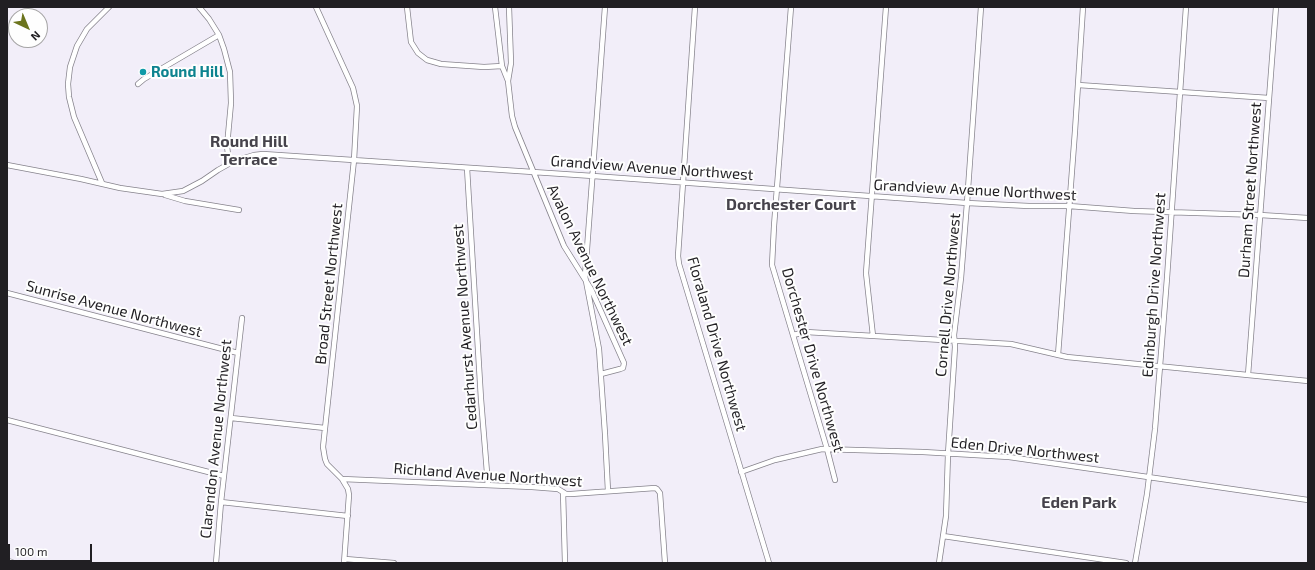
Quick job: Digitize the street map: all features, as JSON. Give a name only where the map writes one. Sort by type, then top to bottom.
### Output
[{"type":"main road","points":[[7,562],[11,563]]},
{"type":"street","points":[[102,184],[74,117],[69,97],[68,84],[70,67],[77,46],[87,29],[109,7]]},
{"type":"street","points":[[199,7],[219,35],[230,72],[231,102],[227,146],[229,163]]},
{"type":"street","name":"Broad Street Northwest","points":[[316,7],[356,96],[357,115],[354,160],[323,447],[325,459],[331,469],[342,478],[348,489],[348,516],[344,561]]},
{"type":"street","points":[[407,7],[411,42],[418,53],[427,60],[441,64],[484,67],[502,66]]},
{"type":"street","name":"Avalon Avenue Northwest","points":[[495,7],[502,66],[508,81],[512,116],[515,127],[564,246],[586,280],[604,316],[624,363],[623,368],[601,374]]},
{"type":"street","name":"Avalon Avenue Northwest","points":[[508,81],[511,63],[509,7]]},
{"type":"street","points":[[605,7],[586,280],[596,330],[601,374],[608,491]]},
{"type":"street","name":"Floraland Drive Northwest","points":[[695,7],[678,256],[679,264],[769,563]]},
{"type":"street","name":"Dorchester Drive Northwest","points":[[790,7],[772,265],[835,480]]},
{"type":"street","points":[[873,336],[866,273],[886,7]]},
{"type":"street","name":"Cornell Drive Northwest","points":[[939,562],[947,494],[955,347],[954,340],[967,203],[981,7]]},
{"type":"street","points":[[1058,354],[1083,7]]},
{"type":"street","name":"Edinburgh Drive Northwest","points":[[1135,563],[1155,429],[1186,7]]},
{"type":"street","name":"Durham Street Northwest","points":[[1248,375],[1276,7]]},
{"type":"street","points":[[138,84],[219,35]]},
{"type":"street","points":[[1078,85],[1269,98]]},
{"type":"street","name":"Grandview Avenue Northwest","points":[[7,165],[148,193],[162,194],[174,193],[190,188],[229,163],[243,158],[263,154],[967,203],[1069,206],[1171,213],[1260,215],[1308,218]]},
{"type":"street","name":"Cedarhurst Avenue Northwest","points":[[467,168],[481,399],[488,485]]},
{"type":"street","points":[[162,194],[185,201],[239,210]]},
{"type":"street","name":"Sunrise Avenue Northwest","points":[[7,293],[238,353]]},
{"type":"street","name":"Clarendon Avenue Northwest","points":[[216,563],[221,502],[242,318]]},
{"type":"street","points":[[793,334],[806,332],[1011,344],[1101,361],[1308,381]]},
{"type":"street","points":[[230,418],[325,428]]},
{"type":"street","points":[[7,420],[224,476]]},
{"type":"street","name":"Eden Drive Northwest","points":[[741,472],[782,458],[813,450],[827,449],[948,454],[1009,458],[1308,500]]},
{"type":"street","name":"Richland Avenue Northwest","points":[[342,478],[558,489],[571,494],[655,488],[660,493],[665,563]]},
{"type":"street","points":[[563,492],[565,563]]},
{"type":"street","points":[[221,502],[348,516]]},
{"type":"street","points":[[943,536],[1126,563]]},
{"type":"street","points":[[344,561],[394,563]]},
{"type":"place","name":"Round Hill","points":[[143,72]]},
{"type":"district","name":"Round Hill Terrace","points":[[249,151]]},
{"type":"district","name":"Dorchester Court","points":[[791,205]]},
{"type":"district","name":"Eden Park","points":[[1079,503]]}]
